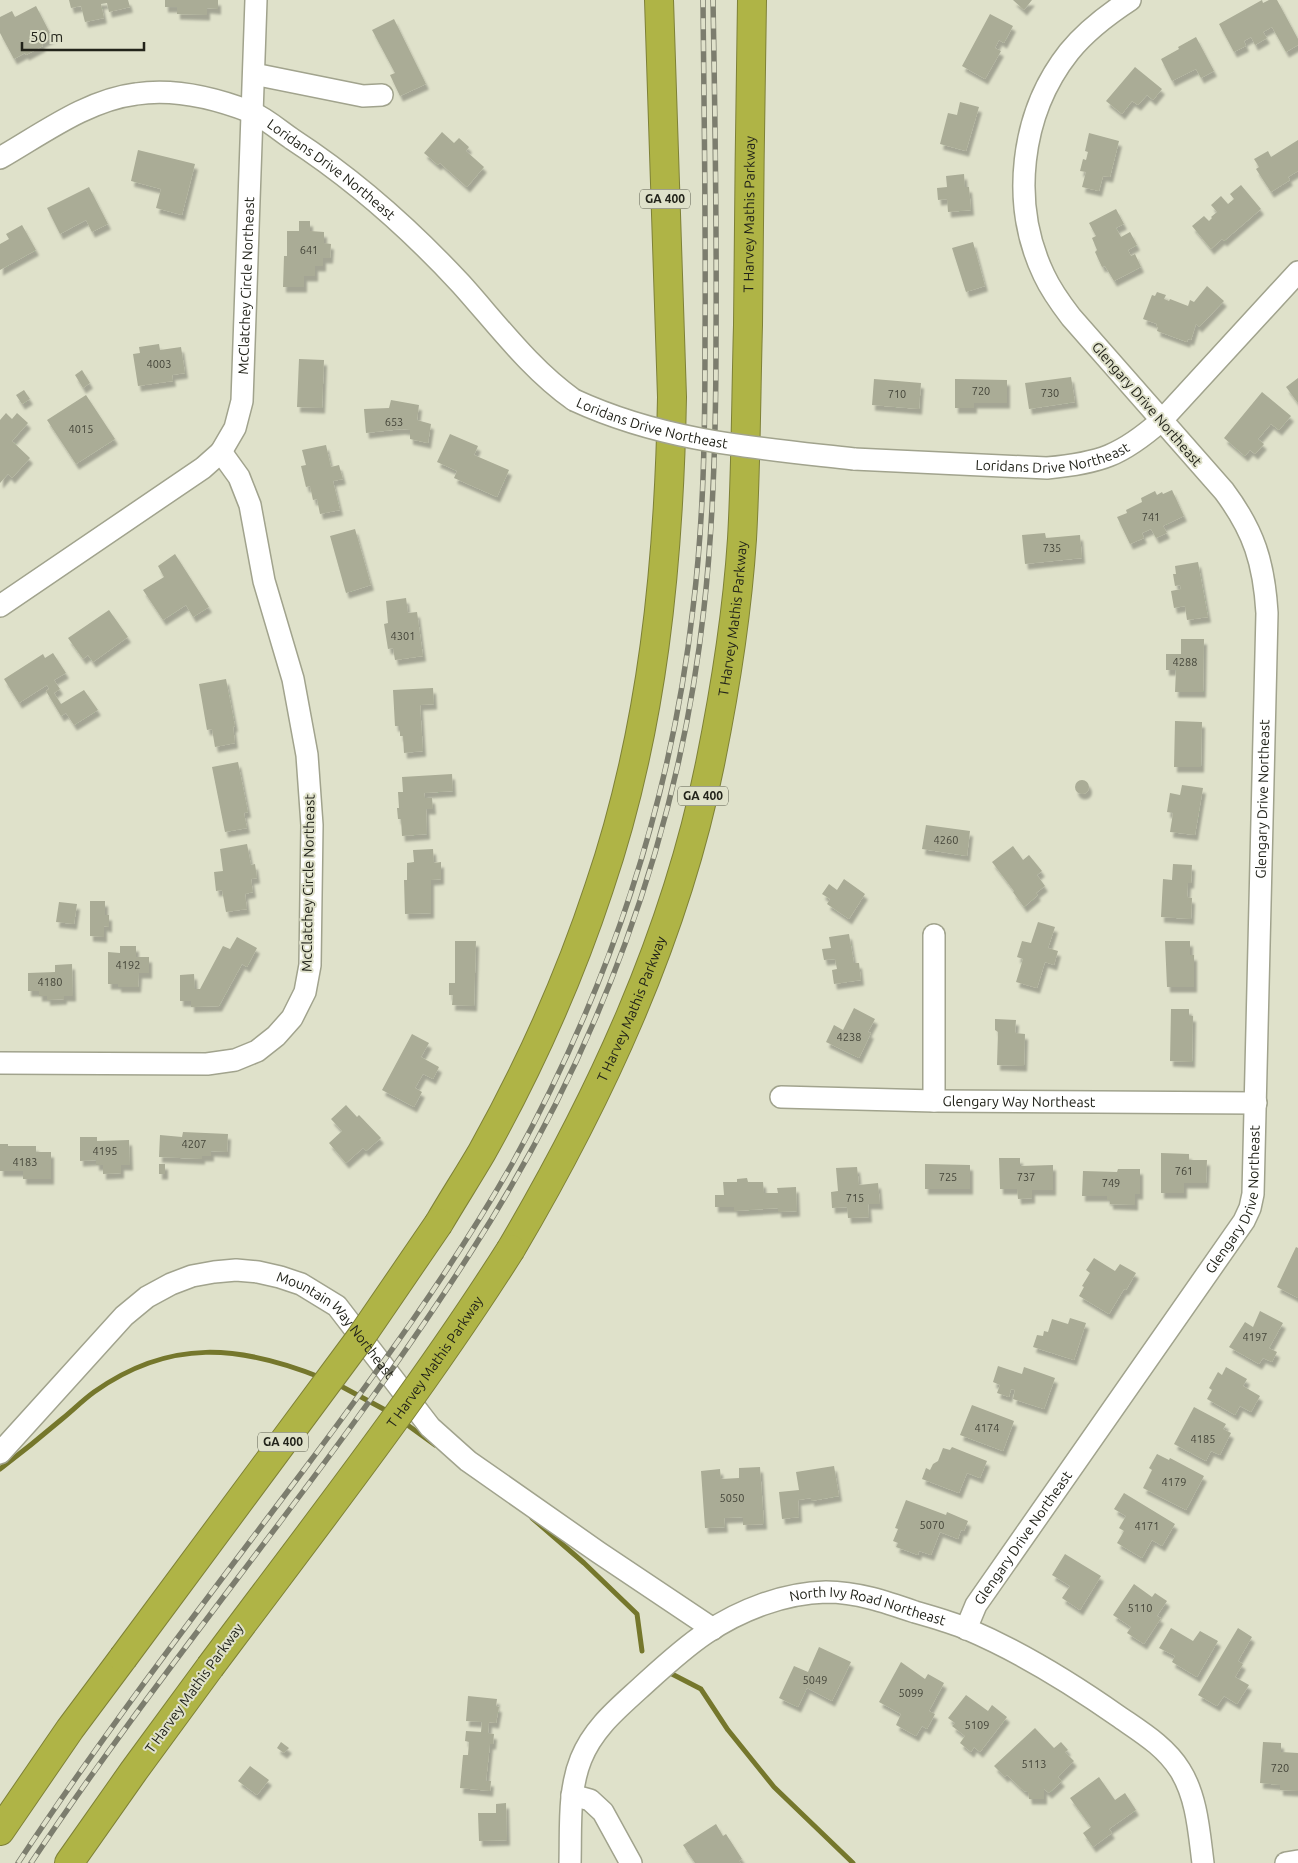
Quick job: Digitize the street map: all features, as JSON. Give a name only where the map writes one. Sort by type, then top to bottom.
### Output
[{"type":"highway","name":"GA 400","points":[[0,1831],[70,1729],[361,1337],[439,1223],[482,1152],[548,1020],[599,888],[620,818],[638,742],[660,607],[667,535],[671,463],[672,387],[659,0]]},
{"type":"highway","name":"T Harvey Mathis Parkway","points":[[70,1863],[132,1772],[422,1382],[469,1315],[511,1249],[547,1188],[583,1119],[623,1033],[670,912],[693,837],[710,766],[735,616],[742,540],[746,438],[752,0]]},
{"type":"street","name":"McClatchey Circle Northeast","points":[[0,606],[202,468],[221,452],[236,428],[242,401],[256,0]]},
{"type":"street","name":"Glengary Drive Northeast","points":[[966,1629],[976,1605],[1244,1221],[1250,1208],[1253,1194],[1267,613],[1265,583],[1257,548],[1239,511],[1224,491],[1071,317],[1057,297],[1044,275],[1032,244],[1025,211],[1023,178],[1028,142],[1036,110],[1050,80],[1069,52],[1089,30],[1108,14],[1130,0]]},
{"type":"street","points":[[254,74],[363,96],[382,95]]},
{"type":"street","name":"Loridans Drive Northeast","points":[[0,158],[80,112],[102,102],[136,94],[171,92],[207,98],[252,113],[322,158],[370,195],[405,227],[459,283],[538,371],[555,387],[574,400],[605,414],[675,435],[718,444],[769,451],[854,459],[1030,468],[1073,465],[1100,460],[1123,450],[1162,420],[1298,272]]},
{"type":"street","name":"McClatchey Circle Northeast","points":[[0,1063],[207,1064],[234,1060],[257,1051],[276,1036],[292,1018],[305,992],[310,965],[312,825],[307,755],[293,679],[264,581],[250,505],[239,477],[221,452]]},
{"type":"street","points":[[934,935],[934,1101]]},
{"type":"street","name":"Glengary Way Northeast","points":[[781,1097],[934,1101],[1256,1103]]},
{"type":"street","name":"Mountain Way Northeast","points":[[0,1454],[124,1316],[147,1297],[178,1281],[214,1272],[251,1271],[280,1277],[301,1284],[337,1306],[430,1427],[468,1461],[598,1552],[713,1629]]},
{"type":"street","name":"North Ivy Road Northeast","points":[[570,1863],[572,1795],[576,1774],[581,1757],[600,1726],[676,1656],[713,1629],[770,1602],[797,1595],[825,1592],[875,1598],[966,1629],[1015,1652],[1086,1694],[1164,1750],[1180,1771],[1191,1794],[1203,1863]]},
{"type":"street","points":[[572,1795],[590,1800],[603,1812],[631,1863]]},
{"type":"street","points":[[1286,1863],[1298,1861]]},
{"type":"building","points":[[69,0],[128,0],[130,7],[109,12],[107,3],[101,4],[104,18],[85,22],[81,6],[71,8]]},
{"type":"building","points":[[165,0],[218,0],[218,9],[207,8],[207,15],[177,14],[177,7],[165,7]]},
{"type":"building","points":[[1013,0],[1032,0],[1024,10]]},
{"type":"building","points":[[1262,0],[1263,3],[1269,0],[1277,0],[1298,39],[1298,45],[1286,52],[1272,27],[1263,32],[1267,38],[1255,45],[1251,37],[1244,41],[1246,46],[1234,52],[1219,24]]},
{"type":"building","points":[[36,6],[52,37],[41,43],[43,46],[14,59],[0,33],[0,17],[12,11],[15,17]]},
{"type":"building","points":[[990,14],[1013,26],[1004,43],[999,40],[995,48],[1001,51],[985,79],[962,66]]},
{"type":"building","points":[[394,19],[426,84],[400,96],[390,75],[395,73],[372,30]]},
{"type":"building","points":[[1196,37],[1214,71],[1201,78],[1196,69],[1172,81],[1161,59]]},
{"type":"building","points":[[1135,67],[1162,89],[1153,100],[1147,95],[1138,105],[1132,101],[1122,114],[1106,101]]},
{"type":"building","points":[[960,102],[979,107],[966,151],[940,144],[948,113],[957,115]]},
{"type":"building","points":[[442,132],[454,143],[459,138],[469,147],[466,151],[484,167],[467,187],[440,163],[438,165],[424,153]]},
{"type":"building","points":[[1089,133],[1119,141],[1110,177],[1103,176],[1099,191],[1082,187],[1086,172],[1080,171],[1083,159],[1086,160],[1088,152],[1085,151]]},
{"type":"building","points":[[1298,140],[1298,171],[1288,177],[1290,180],[1271,192],[1256,169],[1259,167],[1254,159],[1268,151],[1271,157]]},
{"type":"building","points":[[138,150],[195,164],[182,215],[156,208],[161,189],[131,181]]},
{"type":"building","points":[[964,174],[965,187],[969,187],[971,210],[948,212],[947,199],[938,200],[937,188],[947,187],[946,176]]},
{"type":"building","points":[[1241,185],[1261,209],[1224,241],[1222,239],[1211,249],[1192,226],[1204,216],[1209,221],[1217,212],[1211,205],[1221,196],[1228,204],[1234,199],[1230,194]]},
{"type":"building","points":[[89,187],[108,224],[92,232],[86,220],[60,234],[47,208]]},
{"type":"building","points":[[1116,209],[1124,224],[1116,228],[1121,237],[1130,232],[1137,245],[1128,250],[1131,256],[1135,254],[1141,267],[1114,281],[1105,266],[1102,267],[1095,252],[1097,250],[1092,238],[1096,236],[1089,223]]},
{"type":"building","points":[[299,221],[310,221],[310,231],[324,232],[324,243],[331,244],[330,258],[323,258],[323,266],[315,266],[315,276],[304,276],[304,287],[283,287],[284,256],[287,256],[287,231],[299,231]]},
{"type":"building","points":[[22,225],[36,250],[0,270],[0,244],[9,239],[6,234]]},
{"type":"building","points":[[973,242],[985,286],[966,292],[952,248]]},
{"type":"building","points":[[1207,286],[1224,301],[1199,327],[1196,324],[1191,340],[1188,339],[1187,342],[1157,331],[1157,324],[1143,319],[1152,295],[1155,296],[1157,292],[1166,295],[1164,299],[1169,301],[1170,299],[1188,306],[1190,300],[1194,302]]},
{"type":"building","points":[[159,344],[160,350],[181,347],[185,373],[172,375],[173,381],[138,386],[133,354],[140,353],[139,347]]},
{"type":"building","points":[[299,359],[324,360],[322,408],[297,407]]},
{"type":"building","points":[[82,370],[90,383],[83,388],[75,375]]},
{"type":"building","points":[[1071,377],[1075,402],[1029,409],[1025,383]]},
{"type":"building","points":[[1298,378],[1298,403],[1286,387]]},
{"type":"building","points":[[874,379],[921,383],[919,409],[872,405]]},
{"type":"building","points":[[955,379],[1007,380],[1007,403],[974,403],[974,408],[955,408]]},
{"type":"building","points":[[24,390],[30,399],[22,404],[16,395]]},
{"type":"building","points":[[1262,392],[1291,416],[1279,430],[1271,424],[1258,439],[1264,444],[1255,454],[1250,450],[1245,456],[1224,438]]},
{"type":"building","points":[[86,395],[115,439],[76,464],[47,420]]},
{"type":"building","points":[[391,400],[419,405],[417,420],[431,424],[428,443],[410,439],[410,430],[402,429],[366,433],[364,409],[389,408]]},
{"type":"building","points":[[6,413],[12,419],[17,413],[28,423],[12,441],[30,458],[12,478],[8,474],[0,483],[0,420]]},
{"type":"building","points":[[450,434],[478,446],[474,455],[509,470],[497,497],[454,478],[457,471],[437,462]]},
{"type":"building","points":[[326,445],[331,467],[339,465],[343,479],[333,481],[340,510],[320,514],[317,499],[313,500],[310,486],[306,487],[301,466],[306,465],[302,450]]},
{"type":"building","points":[[1172,490],[1184,516],[1163,526],[1167,533],[1156,538],[1151,529],[1142,533],[1144,538],[1130,544],[1117,517],[1127,513],[1126,510],[1142,502],[1141,498],[1155,491],[1157,495]]},
{"type":"building","points":[[355,529],[371,585],[346,593],[330,536]]},
{"type":"building","points":[[1045,533],[1046,538],[1080,535],[1082,558],[1025,564],[1022,535]]},
{"type":"building","points":[[175,554],[209,607],[193,617],[186,605],[163,620],[143,590],[164,577],[158,566]]},
{"type":"building","points":[[1198,562],[1208,617],[1187,620],[1185,606],[1174,608],[1171,591],[1181,589],[1180,585],[1175,586],[1173,574],[1176,574],[1175,566]]},
{"type":"building","points":[[406,598],[408,613],[417,612],[423,656],[395,660],[393,648],[388,649],[384,624],[388,623],[386,601]]},
{"type":"building","points":[[109,610],[128,637],[93,662],[88,655],[83,659],[68,638]]},
{"type":"building","points":[[1181,639],[1204,639],[1203,692],[1175,692],[1176,670],[1166,670],[1166,654],[1181,654]]},
{"type":"building","points":[[53,653],[66,673],[54,680],[60,689],[54,693],[61,704],[84,690],[98,710],[74,725],[66,713],[61,716],[46,691],[49,689],[47,685],[19,703],[4,679],[43,654],[45,658]]},
{"type":"building","points":[[226,679],[235,726],[233,727],[235,743],[215,747],[212,729],[207,730],[199,684]]},
{"type":"building","points":[[433,688],[434,704],[420,705],[423,751],[404,753],[403,736],[400,736],[400,726],[395,726],[393,690]]},
{"type":"building","points":[[1175,721],[1202,722],[1201,767],[1174,767]]},
{"type":"building","points":[[238,762],[248,812],[244,813],[247,828],[225,832],[212,767]]},
{"type":"building","points":[[452,774],[453,791],[424,793],[425,798],[432,798],[433,809],[426,809],[427,834],[402,836],[401,819],[398,819],[397,808],[399,808],[398,792],[403,792],[402,777]]},
{"type":"building","points":[[1082,780],[1087,782],[1089,787],[1087,792],[1082,794],[1077,792],[1075,787],[1077,782]]},
{"type":"building","points":[[1182,785],[1203,788],[1195,835],[1170,832],[1173,813],[1167,812],[1170,793],[1180,795]]},
{"type":"building","points":[[926,825],[970,831],[967,856],[922,849]]},
{"type":"building","points":[[247,844],[251,865],[255,864],[257,878],[251,879],[253,892],[245,894],[247,909],[226,912],[222,890],[216,891],[214,872],[223,871],[220,849]]},
{"type":"building","points":[[1013,846],[1023,860],[1029,855],[1042,871],[1037,875],[1045,886],[1024,907],[992,862]]},
{"type":"building","points":[[433,849],[434,863],[441,862],[441,879],[431,880],[431,913],[405,914],[404,880],[407,880],[407,863],[414,862],[413,850]]},
{"type":"building","points":[[1173,864],[1192,865],[1191,883],[1188,883],[1187,897],[1192,898],[1191,919],[1161,917],[1163,879],[1172,880]]},
{"type":"building","points":[[844,879],[865,894],[849,919],[827,904],[830,899],[822,894],[829,884],[837,890]]},
{"type":"building","points":[[90,901],[105,901],[105,915],[109,915],[109,927],[104,926],[104,937],[90,936]]},
{"type":"building","points":[[59,902],[77,904],[74,924],[56,922]]},
{"type":"building","points":[[1038,922],[1055,927],[1048,948],[1058,951],[1054,965],[1045,962],[1037,988],[1016,982],[1023,959],[1017,957],[1022,941],[1031,943]]},
{"type":"building","points":[[849,934],[854,963],[859,963],[861,980],[834,984],[832,970],[837,969],[835,959],[824,960],[822,949],[831,948],[829,937]]},
{"type":"building","points":[[237,937],[257,948],[247,967],[242,964],[219,1006],[191,1007],[191,1001],[180,1001],[180,975],[194,974],[195,989],[200,989],[223,946],[230,949]]},
{"type":"building","points":[[455,941],[476,941],[474,1006],[452,1005],[453,995],[449,995],[449,983],[455,983]]},
{"type":"building","points":[[1165,941],[1190,941],[1190,955],[1194,955],[1194,987],[1167,987]]},
{"type":"building","points":[[120,946],[136,946],[136,957],[149,957],[149,973],[139,973],[138,987],[118,987],[118,984],[108,984],[108,952],[120,953]]},
{"type":"building","points":[[72,964],[73,996],[64,996],[64,999],[47,1000],[47,996],[39,996],[39,991],[28,991],[28,973],[55,972],[55,965]]},
{"type":"building","points":[[854,1008],[875,1019],[868,1032],[871,1033],[859,1058],[826,1042],[834,1025],[843,1030]]},
{"type":"building","points":[[1171,1009],[1189,1009],[1189,1016],[1193,1016],[1192,1062],[1170,1061]]},
{"type":"building","points":[[995,1019],[1016,1020],[1015,1033],[1025,1034],[1024,1066],[997,1065],[998,1032],[995,1030]]},
{"type":"building","points":[[412,1034],[429,1043],[421,1057],[439,1067],[433,1079],[423,1074],[415,1088],[422,1092],[414,1107],[382,1090]]},
{"type":"building","points":[[346,1105],[357,1117],[359,1115],[381,1138],[366,1151],[363,1148],[346,1163],[329,1143],[342,1131],[331,1119]]},
{"type":"building","points":[[183,1132],[228,1134],[227,1152],[211,1151],[211,1156],[202,1156],[202,1159],[159,1157],[160,1135],[182,1137]]},
{"type":"building","points":[[80,1137],[97,1137],[97,1141],[129,1140],[130,1165],[121,1165],[121,1173],[103,1174],[103,1165],[96,1165],[96,1160],[80,1161]]},
{"type":"building","points":[[0,1144],[8,1144],[8,1146],[36,1146],[36,1152],[51,1152],[51,1179],[23,1179],[23,1171],[0,1171]]},
{"type":"building","points":[[1161,1153],[1189,1154],[1189,1160],[1207,1160],[1206,1183],[1184,1183],[1184,1193],[1161,1193]]},
{"type":"building","points":[[999,1158],[1020,1158],[1020,1166],[1053,1165],[1053,1190],[1032,1190],[1032,1198],[1018,1199],[1017,1189],[1000,1189]]},
{"type":"building","points":[[159,1164],[165,1164],[165,1174],[159,1174]]},
{"type":"building","points":[[925,1164],[970,1165],[970,1189],[925,1189]]},
{"type":"building","points":[[857,1167],[859,1185],[878,1183],[880,1204],[868,1204],[869,1217],[848,1218],[847,1207],[832,1208],[831,1192],[838,1191],[836,1168]]},
{"type":"building","points":[[1118,1169],[1140,1169],[1140,1194],[1135,1194],[1135,1205],[1110,1204],[1107,1196],[1082,1196],[1083,1171],[1117,1172]]},
{"type":"building","points":[[747,1178],[748,1182],[763,1182],[764,1193],[778,1193],[777,1188],[796,1187],[797,1211],[778,1212],[778,1208],[734,1211],[734,1207],[715,1207],[715,1195],[724,1195],[723,1182],[737,1182],[737,1179]]},
{"type":"building","points":[[1296,1247],[1298,1248],[1298,1298],[1277,1287]]},
{"type":"building","points":[[1094,1258],[1115,1271],[1120,1264],[1136,1273],[1109,1314],[1079,1296],[1084,1287],[1082,1286],[1090,1273],[1086,1270]]},
{"type":"building","points":[[1260,1311],[1283,1323],[1269,1348],[1277,1352],[1272,1362],[1263,1358],[1259,1364],[1229,1347],[1245,1322],[1253,1327]]},
{"type":"building","points":[[1070,1318],[1086,1323],[1074,1360],[1033,1347],[1037,1335],[1043,1336],[1044,1331],[1048,1332],[1052,1319],[1068,1324]]},
{"type":"building","points":[[998,1366],[1022,1374],[1024,1367],[1055,1378],[1044,1409],[1013,1399],[1015,1390],[1011,1389],[1009,1397],[997,1393],[1000,1385],[993,1382]]},
{"type":"building","points":[[1226,1367],[1247,1379],[1243,1386],[1260,1396],[1251,1412],[1240,1406],[1235,1415],[1207,1399],[1212,1390],[1209,1388],[1218,1372],[1222,1375]]},
{"type":"building","points":[[972,1405],[1014,1421],[1003,1451],[960,1435]]},
{"type":"building","points":[[1194,1407],[1226,1424],[1223,1429],[1231,1433],[1220,1455],[1211,1451],[1206,1461],[1174,1444]]},
{"type":"building","points":[[952,1447],[987,1461],[980,1478],[967,1473],[959,1493],[922,1479],[926,1468],[930,1470],[933,1464],[938,1461],[943,1448],[950,1450]]},
{"type":"building","points":[[1157,1454],[1169,1460],[1170,1458],[1204,1476],[1186,1510],[1143,1488],[1152,1470],[1149,1468]]},
{"type":"building","points":[[834,1466],[839,1496],[811,1501],[811,1498],[798,1500],[799,1517],[782,1519],[779,1492],[799,1490],[796,1472]]},
{"type":"building","points":[[760,1467],[764,1524],[743,1525],[743,1517],[724,1518],[725,1527],[705,1528],[701,1471],[720,1469],[721,1479],[739,1478],[739,1468]]},
{"type":"building","points":[[1124,1493],[1175,1524],[1162,1546],[1152,1540],[1142,1558],[1117,1543],[1124,1531],[1119,1528],[1126,1516],[1114,1509]]},
{"type":"building","points":[[906,1500],[946,1515],[947,1512],[968,1521],[964,1531],[961,1530],[958,1539],[940,1532],[931,1555],[919,1551],[918,1555],[896,1547],[898,1543],[893,1541],[898,1529],[895,1528]]},
{"type":"building","points":[[1065,1554],[1101,1576],[1080,1610],[1062,1598],[1070,1586],[1052,1575]]},
{"type":"building","points":[[1134,1584],[1152,1597],[1155,1593],[1167,1601],[1157,1616],[1161,1618],[1144,1644],[1127,1633],[1131,1627],[1113,1615]]},
{"type":"building","points":[[1171,1628],[1193,1641],[1200,1631],[1218,1641],[1197,1677],[1172,1662],[1175,1656],[1159,1648]]},
{"type":"building","points":[[1238,1628],[1252,1637],[1238,1661],[1243,1664],[1235,1677],[1249,1685],[1237,1704],[1224,1696],[1217,1706],[1198,1695]]},
{"type":"building","points":[[819,1647],[851,1662],[832,1701],[807,1688],[798,1707],[779,1698],[794,1666],[808,1672]]},
{"type":"building","points":[[901,1662],[925,1679],[928,1674],[944,1683],[929,1711],[935,1714],[927,1729],[922,1726],[916,1736],[896,1725],[901,1714],[879,1702]]},
{"type":"building","points":[[966,1695],[988,1711],[992,1705],[1007,1717],[980,1752],[974,1747],[971,1752],[960,1743],[965,1736],[952,1726],[955,1723],[948,1718]]},
{"type":"building","points":[[468,1696],[497,1699],[496,1706],[499,1707],[496,1723],[489,1722],[488,1733],[494,1734],[493,1744],[490,1744],[486,1781],[491,1781],[490,1791],[460,1788],[463,1755],[468,1755],[469,1742],[465,1741],[466,1731],[481,1732],[482,1722],[466,1721]]},
{"type":"building","points":[[1035,1728],[1054,1748],[1061,1742],[1068,1750],[1065,1752],[1074,1761],[1058,1777],[1062,1781],[1049,1793],[1044,1789],[1044,1799],[1029,1799],[1028,1792],[1024,1791],[1007,1775],[1005,1777],[994,1766]]},
{"type":"building","points":[[281,1742],[289,1748],[284,1753],[277,1748]]},
{"type":"building","points":[[1263,1742],[1281,1743],[1281,1752],[1298,1753],[1298,1791],[1280,1790],[1280,1785],[1260,1783]]},
{"type":"building","points":[[250,1766],[269,1780],[257,1795],[238,1781]]},
{"type":"building","points":[[1099,1777],[1115,1800],[1125,1793],[1136,1810],[1109,1829],[1112,1833],[1093,1847],[1083,1833],[1091,1827],[1070,1798]]},
{"type":"building","points":[[506,1803],[507,1840],[479,1841],[478,1813],[496,1813],[496,1804]]},
{"type":"building","points":[[716,1824],[723,1836],[726,1834],[742,1859],[739,1861],[741,1863],[695,1863],[683,1845]]},
{"type":"waterway","points":[[0,1469],[94,1392],[122,1375],[150,1362],[178,1355],[206,1352],[234,1354],[292,1367],[322,1378]]},
{"type":"waterway","points":[[337,1384],[389,1412]]},
{"type":"waterway","points":[[402,1421],[435,1445]]},
{"type":"waterway","points":[[532,1518],[584,1563],[637,1614],[642,1651]]},
{"type":"waterway","points":[[670,1673],[701,1689],[728,1730],[774,1787],[853,1863]]},
{"type":"railway","points":[[18,1863],[86,1763],[331,1434],[439,1282],[489,1204],[546,1099],[577,1032],[605,964],[630,895],[651,825],[669,753],[683,681],[697,575],[702,508],[705,408],[703,0]]},
{"type":"railway","points":[[31,1863],[139,1709],[365,1408],[471,1252],[516,1178],[557,1102],[593,1024],[625,944],[652,862],[675,779],[692,694],[704,608],[714,474],[716,374],[713,0]]}]
